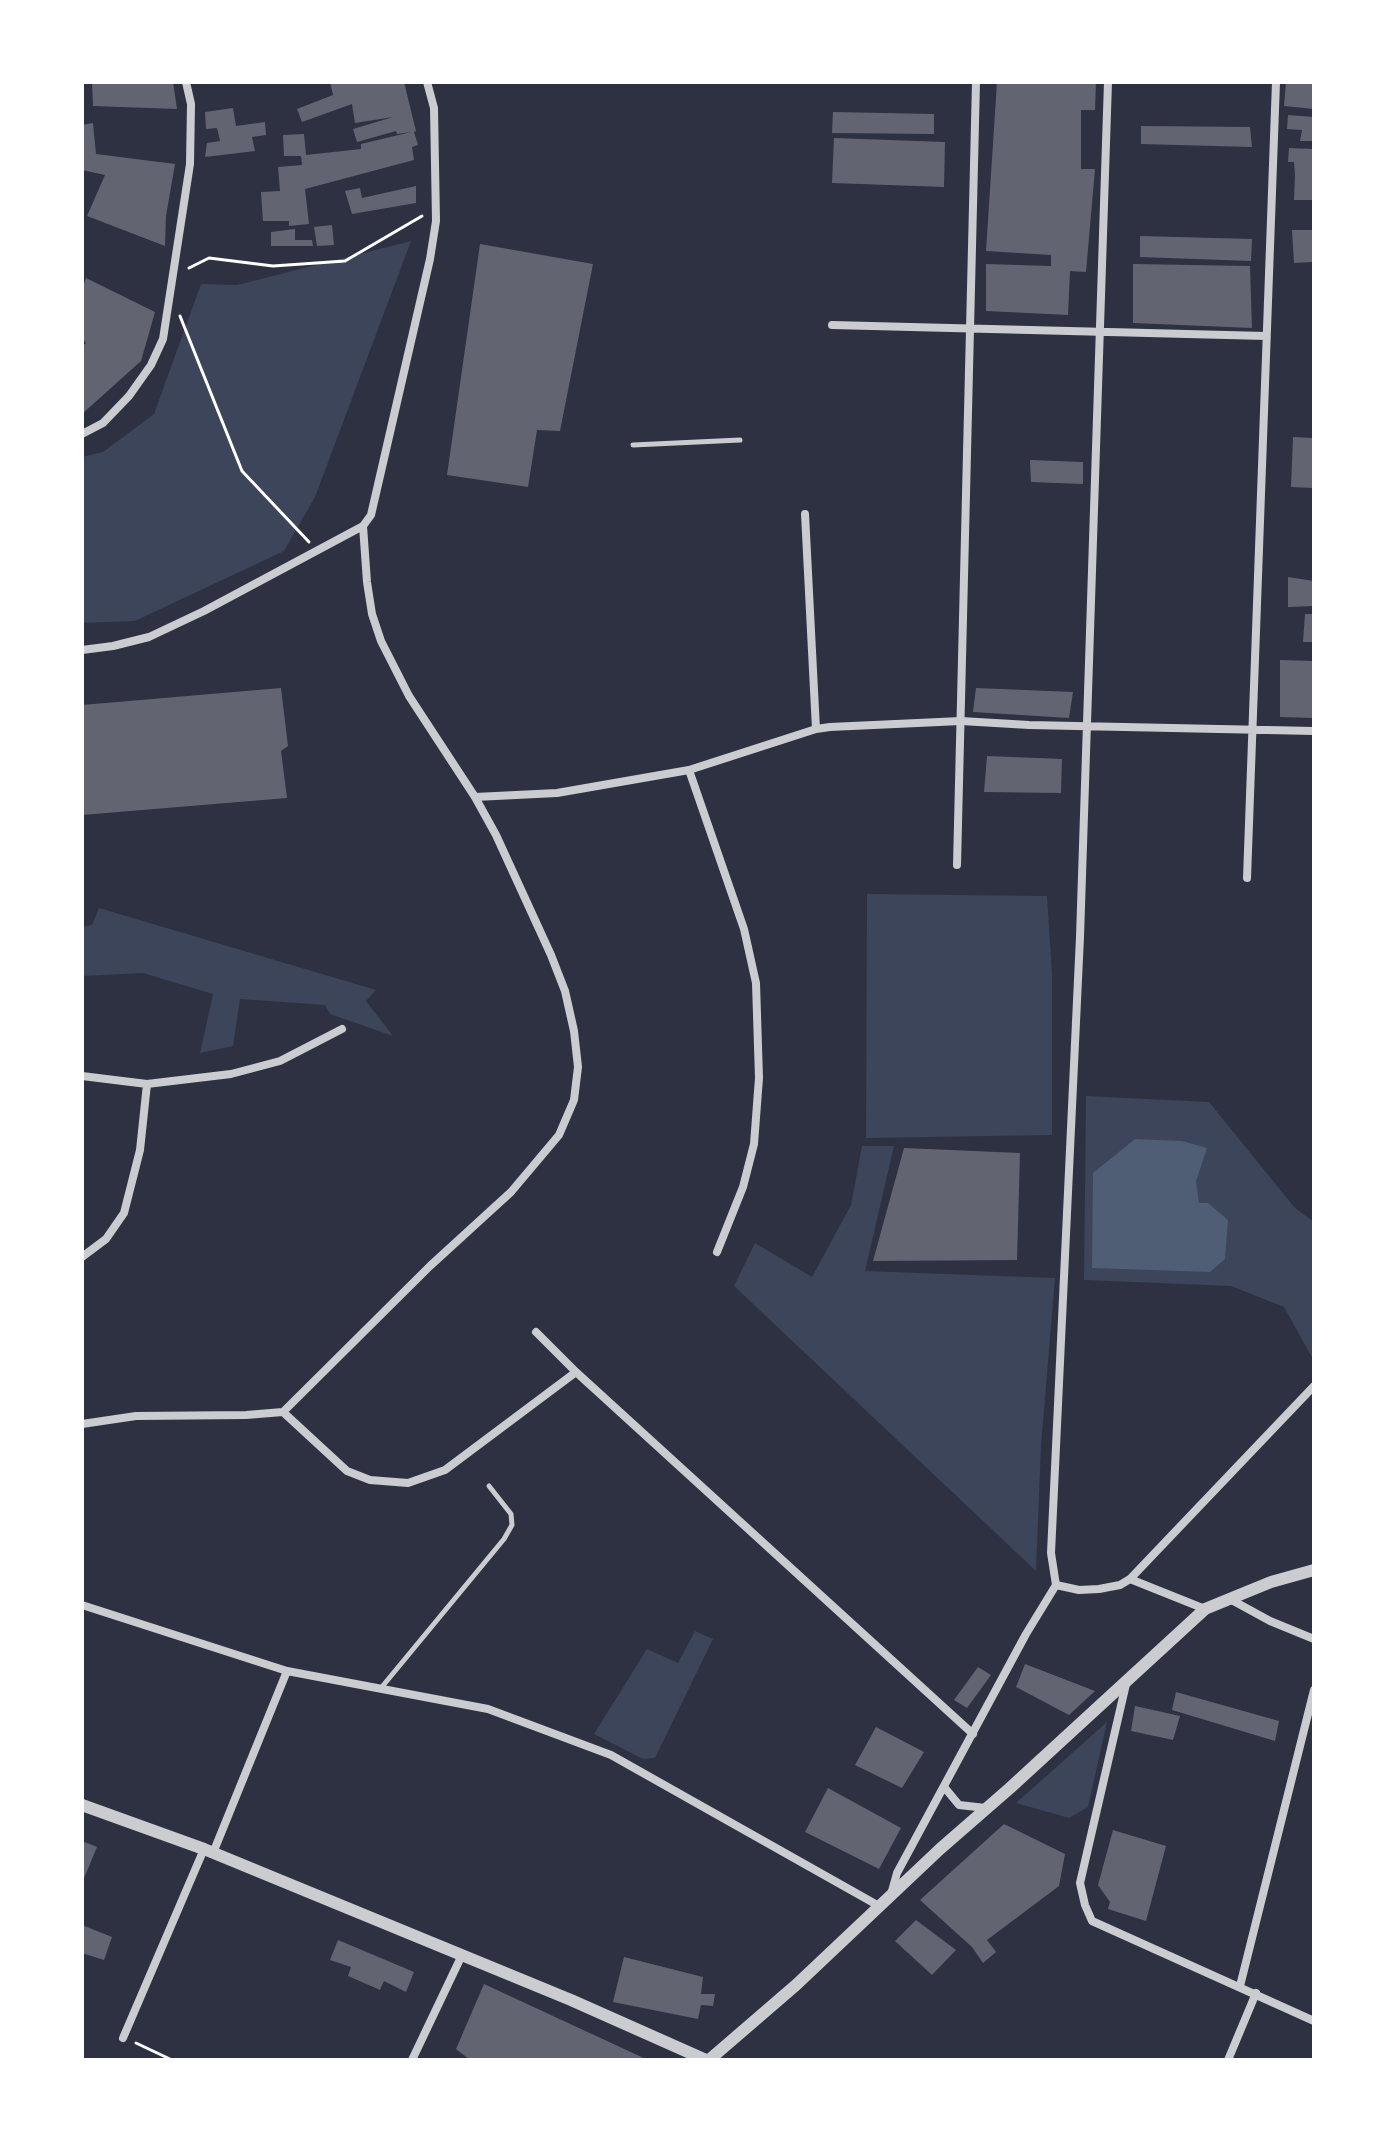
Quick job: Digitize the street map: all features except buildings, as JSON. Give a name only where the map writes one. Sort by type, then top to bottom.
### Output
[{"type":"street","points":[[82,434],[103,423],[129,396],[151,365],[163,339],[190,164],[191,104],[186,82]]},
{"type":"street","points":[[82,650],[149,637],[363,526],[371,515],[430,259],[436,208],[434,108],[427,82]]},
{"type":"street","points":[[957,865],[976,82]]},
{"type":"street","points":[[891,1896],[897,1873],[1026,1634],[1056,1585],[1051,1553],[1080,937],[1108,82]]},
{"type":"street","points":[[1247,878],[1276,82]]},
{"type":"street","points":[[832,325],[1266,336]]},
{"type":"street","points":[[805,514],[816,729]]},
{"type":"street","points":[[82,1424],[136,1416],[283,1412],[430,1266],[511,1192],[559,1135],[574,1100],[578,1067],[565,991],[509,862],[475,797],[409,696],[381,641],[372,614],[363,526]]},
{"type":"street","points":[[475,797],[557,793],[689,770],[816,729],[961,721],[1314,731]]},
{"type":"street","points":[[689,770],[744,929],[756,983],[759,1078],[754,1144],[743,1187],[717,1252]]},
{"type":"street","points":[[82,1076],[147,1084],[231,1074],[280,1061],[342,1029]]},
{"type":"street","points":[[82,1257],[106,1239],[124,1213],[140,1150],[147,1084]]},
{"type":"street","points":[[536,1332],[973,1734]]},
{"type":"street","points":[[283,1412],[347,1471],[370,1480],[408,1483],[445,1470],[576,1372]]},
{"type":"street","points":[[1056,1585],[1079,1590],[1099,1589],[1120,1585],[1130,1579],[1314,1386]]},
{"type":"street","points":[[82,1805],[208,1851],[571,2000],[707,2060],[796,1985],[1205,1609],[1228,1597],[1314,1570]]},
{"type":"street","points":[[1130,1579],[1205,1609]]},
{"type":"street","points":[[1228,1597],[1270,1621],[1314,1639]]},
{"type":"street","points":[[82,1607],[287,1671],[488,1709],[611,1755],[879,1906]]},
{"type":"street","points":[[123,2038],[287,1671]]},
{"type":"street","points":[[1126,1684],[1080,1883],[1092,1921],[1314,2021]]},
{"type":"street","points":[[1240,1986],[1314,1690]]},
{"type":"street","points":[[945,1788],[959,1805],[986,1808]]},
{"type":"street","points":[[412,2060],[462,1955]]},
{"type":"street","points":[[1228,2060],[1256,1993]]},
{"type":"lane","points":[[633,445],[740,440]]},
{"type":"lane","points":[[381,1688],[504,1539],[512,1525],[511,1514],[489,1486]]},
{"type":"path","points":[[175,260],[184,271],[209,258],[273,266],[345,261],[436,208]]},
{"type":"path","points":[[170,291],[242,471],[317,550]]},
{"type":"path","points":[[123,2038],[172,2060]]},
{"type":"shaded area","points":[[411,241],[315,497],[284,551],[135,621],[82,623],[82,457],[103,452],[154,414],[201,284],[237,285]]},
{"type":"shaded area","points":[[867,894],[1047,896],[1052,974],[1052,1135],[866,1138]]},
{"type":"shaded area","points":[[99,908],[376,990],[366,1001],[393,1036],[330,1014],[325,1005],[240,999],[233,1046],[200,1053],[213,994],[143,973],[82,976],[82,927],[92,925]]},
{"type":"shaded area","points":[[1086,1096],[1209,1102],[1295,1208],[1314,1222],[1314,1361],[1284,1307],[1231,1286],[1084,1280]]},
{"type":"shaded area","points":[[1135,1139],[1182,1141],[1207,1148],[1196,1181],[1199,1203],[1208,1203],[1228,1220],[1225,1259],[1210,1272],[1092,1268],[1093,1173]]},
{"type":"shaded area","points":[[862,1146],[894,1146],[865,1271],[1055,1278],[1041,1446],[1036,1571],[734,1286],[755,1243],[812,1277],[851,1205]]},
{"type":"shaded area","points":[[695,1631],[713,1639],[655,1758],[643,1759],[594,1734],[647,1649],[678,1663]]},
{"type":"shaded area","points":[[1107,1722],[1088,1807],[1069,1818],[1016,1803]]}]
